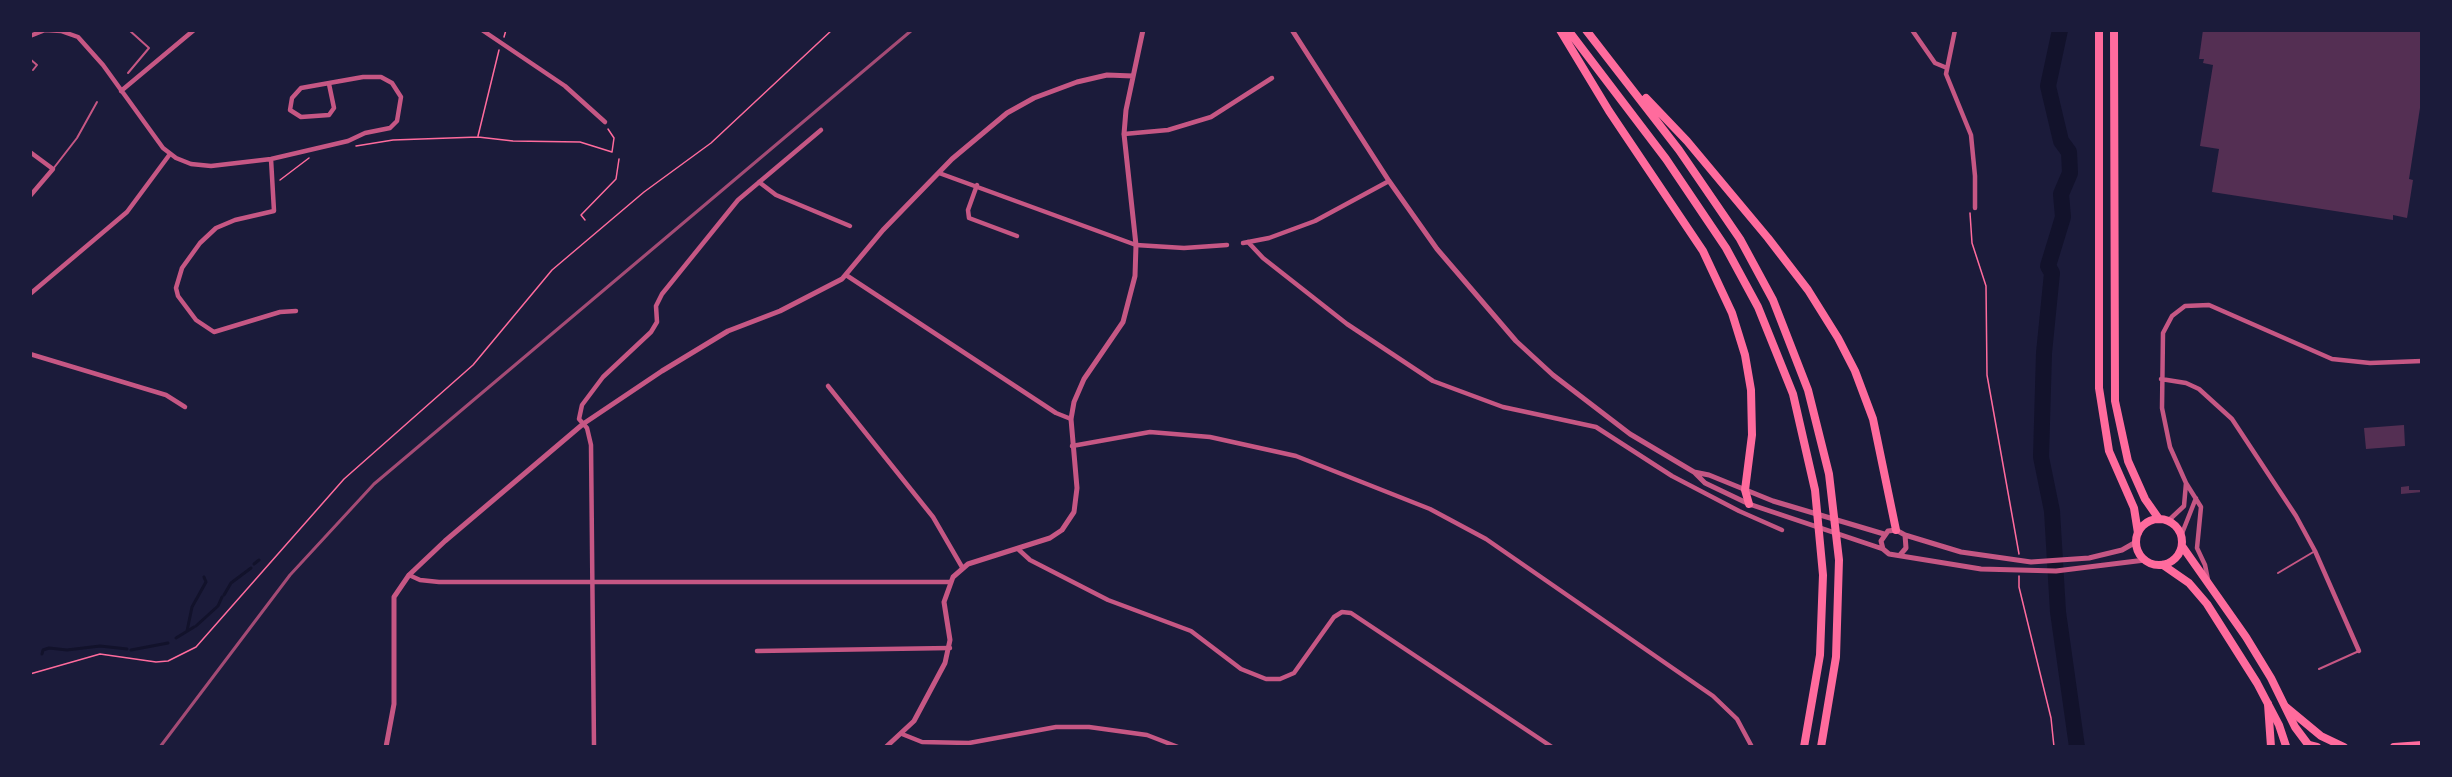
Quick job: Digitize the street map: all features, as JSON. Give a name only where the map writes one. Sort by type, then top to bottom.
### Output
[{"type":"highway","points":[[1560,30],[1609,111],[1703,251],[1732,313],[1745,355],[1751,390],[1752,435],[1745,490],[1749,504]]},
{"type":"highway","points":[[1568,30],[1683,182],[1742,275],[1783,366],[1800,418],[1815,490],[1822,552],[1820,655],[1804,747]]},
{"type":"highway","points":[[1586,30],[1715,200],[1773,300],[1808,390],[1832,497],[1839,560],[1836,657],[1821,747]]},
{"type":"highway","points":[[2099,30],[2099,396],[2109,451],[2134,508],[2138,533],[2136,542],[2139,552],[2145,560],[2154,565],[2163,565],[2176,559],[2182,546]]},
{"type":"highway","points":[[2114,30],[2115,401],[2128,461],[2145,499],[2164,520],[2176,527],[2190,562],[2208,583],[2246,637],[2310,745]]},
{"type":"highway","points":[[1611,62],[1687,141],[1760,229],[1808,290],[1838,338],[1855,371],[1874,419],[1896,530]]},
{"type":"highway","points":[[2138,533],[2147,523],[2164,520]]},
{"type":"highway","points":[[2163,565],[2189,583],[2207,604],[2268,704],[2286,747],[2293,739],[2310,745]]},
{"type":"highway","points":[[2268,704],[2271,747]]},
{"type":"highway","points":[[2286,707],[2321,736],[2344,747]]},
{"type":"highway","points":[[2394,747],[2422,745]]},
{"type":"street","points":[[30,36],[45,30],[61,30],[78,38],[170,154],[182,161],[201,166],[271,159],[348,141],[390,128],[397,121],[401,97],[392,83],[373,76],[328,84],[296,91],[290,110],[301,117],[329,115],[334,108],[328,84]]},
{"type":"street","points":[[121,91],[194,30]]},
{"type":"street","points":[[482,30],[565,86],[605,122]]},
{"type":"street","points":[[886,747],[902,734],[928,697],[950,648],[944,602],[950,582],[962,567],[1056,534],[1071,518],[1077,488],[1071,419],[1081,385],[1126,315],[1135,276],[1136,245],[1124,134],[1143,30]]},
{"type":"street","points":[[1292,30],[1389,181],[1463,281],[1528,353],[1630,434],[1694,472],[1705,483],[1749,504],[1883,549],[1892,556],[1900,555],[1959,566],[2007,570],[2090,568],[2145,560]]},
{"type":"street","points":[[1912,30],[1935,63],[1947,68]]},
{"type":"street","points":[[1955,30],[1946,74],[1971,135],[1975,208]]},
{"type":"street","points":[[386,747],[394,704],[394,597],[409,575],[445,541],[584,424],[662,371],[728,331],[780,311],[842,279],[884,230],[939,173],[986,129],[1034,98],[1100,76],[1133,76]]},
{"type":"street","points":[[1124,134],[1168,130],[1211,117],[1272,78]]},
{"type":"street","points":[[594,747],[591,446],[584,424],[579,418],[580,411],[590,392],[651,332],[657,322],[656,306],[662,294],[738,200],[821,130]]},
{"type":"street","points":[[30,152],[53,169],[30,196]]},
{"type":"street","points":[[30,294],[127,212],[170,154]]},
{"type":"street","points":[[271,159],[273,181],[271,195],[274,212],[226,223],[207,236],[182,268],[177,281],[178,296],[196,320],[214,332],[280,312],[296,311]]},
{"type":"street","points":[[939,173],[1136,245],[1184,248],[1227,245]]},
{"type":"street","points":[[1389,181],[1315,221],[1245,243],[1339,317],[1433,381],[1503,407],[1538,416],[1586,422],[1612,436],[1672,476],[1739,511],[1782,530]]},
{"type":"street","points":[[759,182],[776,195],[850,226]]},
{"type":"street","points":[[977,185],[968,210],[969,218],[1017,236]]},
{"type":"street","points":[[846,274],[1056,413],[1071,419]]},
{"type":"street","points":[[2208,583],[2205,565],[2197,548],[2197,531],[2202,514],[2196,498],[2186,483],[2167,436],[2162,408],[2163,333],[2172,316],[2185,306],[2209,305],[2332,359],[2370,363],[2422,361]]},
{"type":"street","points":[[30,354],[166,395],[185,407]]},
{"type":"street","points":[[2161,379],[2193,386],[2227,412],[2296,516],[2315,551],[2359,651]]},
{"type":"street","points":[[828,386],[933,517],[962,567]]},
{"type":"street","points":[[1072,446],[1150,432],[1198,435],[1276,450],[1430,509],[1474,531],[1725,707],[1740,724],[1752,747]]},
{"type":"street","points":[[1694,472],[1709,475],[1745,490],[1848,525],[1884,534],[1896,530],[1905,536],[1938,547],[2008,560],[2043,562],[2089,558],[2122,550],[2136,542]]},
{"type":"street","points":[[2164,520],[2184,506],[2186,483]]},
{"type":"street","points":[[2181,536],[2196,498]]},
{"type":"street","points":[[1883,549],[1881,542],[1884,534]]},
{"type":"street","points":[[1900,555],[1906,548],[1905,536]]},
{"type":"street","points":[[1018,549],[1030,560],[1108,600],[1191,631],[1241,669],[1266,679],[1280,679],[1294,673],[1334,616],[1341,612],[1351,613],[1552,747]]},
{"type":"street","points":[[409,575],[420,580],[439,582],[950,582]]},
{"type":"street","points":[[757,651],[950,648]]},
{"type":"street","points":[[902,734],[922,742],[969,743],[1056,727],[1089,727],[1147,735],[1178,747]]},
{"type":"lane","points":[[128,73],[149,48],[129,30]]},
{"type":"lane","points":[[30,59],[37,64],[33,70]]},
{"type":"lane","points":[[135,65],[143,74]]},
{"type":"lane","points":[[53,169],[76,138],[97,102]]},
{"type":"lane","points":[[2278,573],[2315,551]]},
{"type":"lane","points":[[2319,669],[2359,651]]},
{"type":"path","points":[[30,674],[79,658],[100,654],[156,662],[168,661],[196,647],[344,479],[472,365],[552,270],[644,192],[711,143],[832,30]]},
{"type":"path","points":[[478,137],[494,65]]},
{"type":"path","points":[[349,147],[393,140],[478,137],[513,141],[580,142],[612,152],[614,138],[605,122]]},
{"type":"path","points":[[273,181],[284,179],[294,167],[311,156]]},
{"type":"path","points":[[585,220],[581,215],[616,179],[619,159]]},
{"type":"path","points":[[1975,208],[1970,214],[1969,228],[1986,286],[1987,375],[2019,556]]},
{"type":"path","points":[[2019,573],[2019,587],[2050,718],[2054,747]]},
{"type":"building","points":[[2203,30],[2422,30],[2422,95],[2409,179],[2413,180],[2407,218],[2393,215],[2393,220],[2212,192],[2219,149],[2200,146],[2213,65],[2203,63],[2204,59],[2199,59]]},
{"type":"building","points":[[2404,425],[2405,446],[2366,449],[2364,428]]},
{"type":"building","points":[[2409,486],[2409,490],[2422,490],[2422,492],[2401,494],[2401,487]]},
{"type":"waterway","points":[[2060,30],[2048,86],[2061,141],[2069,152],[2070,173],[2061,194],[2063,217],[2048,266],[2052,273],[2044,353],[2041,457],[2052,511],[2058,612],[2077,747]]},
{"type":"waterway","points":[[254,564],[259,560]]},
{"type":"waterway","points":[[224,595],[231,583],[251,568]]},
{"type":"waterway","points":[[187,631],[192,607],[206,582],[204,577]]},
{"type":"waterway","points":[[196,626],[218,606],[222,597]]},
{"type":"waterway","points":[[176,638],[194,627]]},
{"type":"waterway","points":[[131,650],[168,643]]},
{"type":"waterway","points":[[42,654],[43,650],[49,648],[67,650],[100,646],[127,649]]},
{"type":"railway","points":[[160,747],[290,575],[374,484],[912,30]]}]
